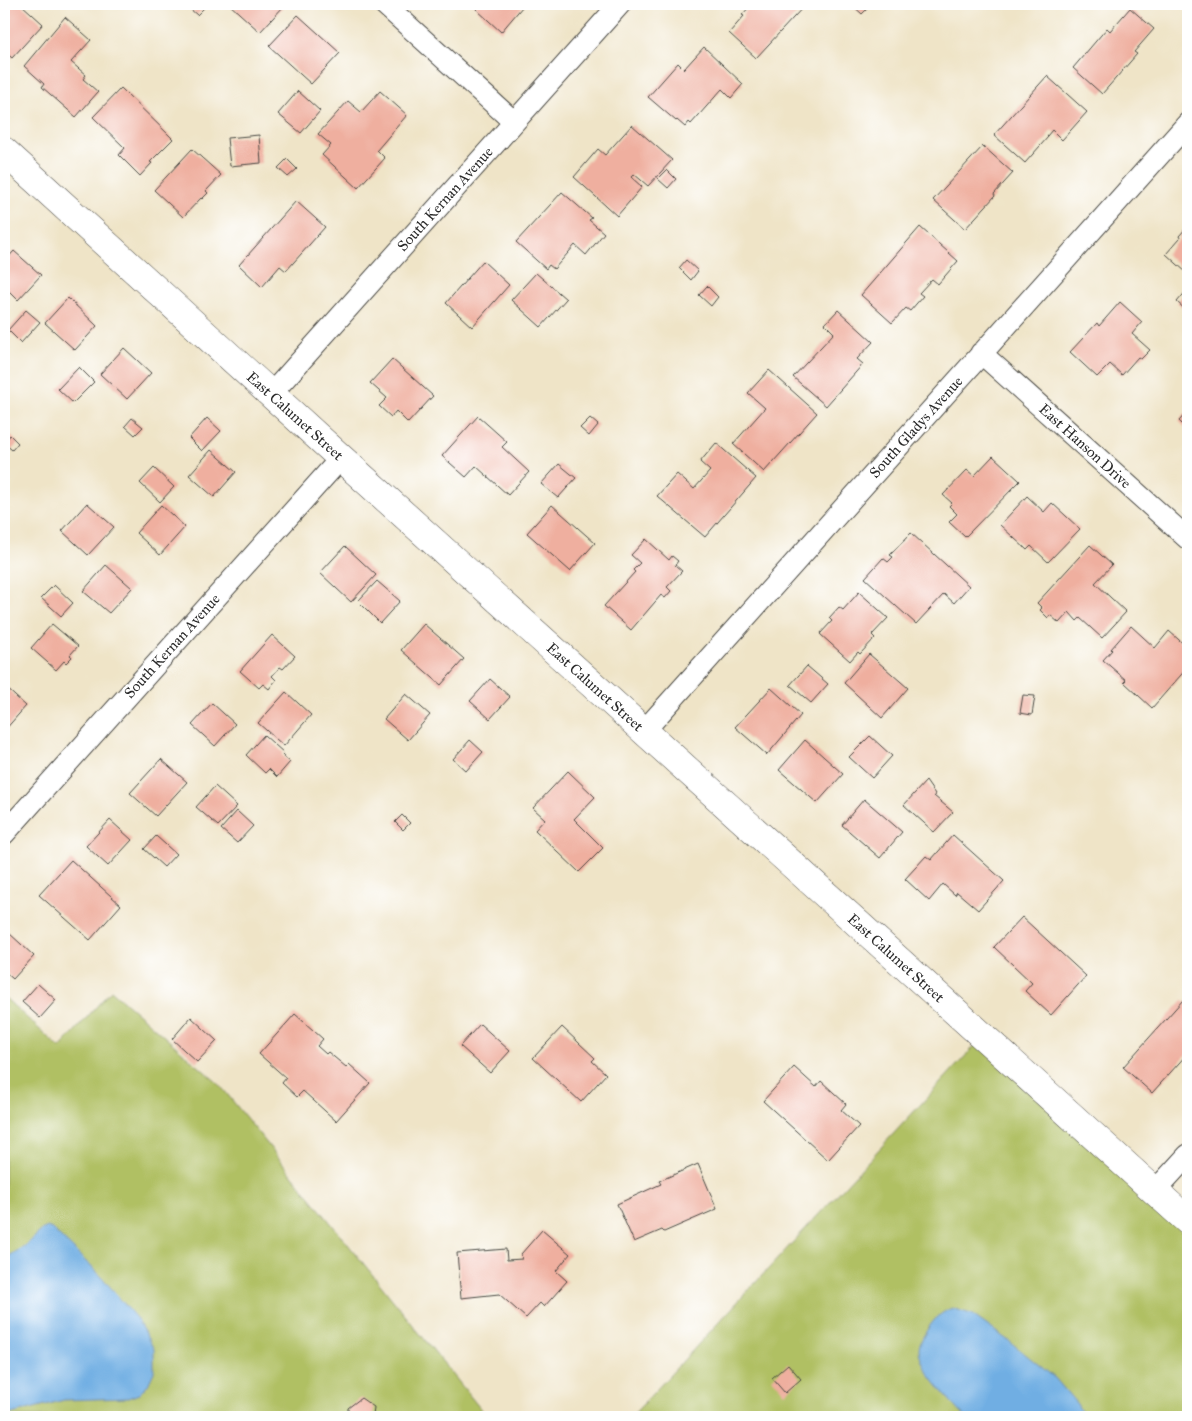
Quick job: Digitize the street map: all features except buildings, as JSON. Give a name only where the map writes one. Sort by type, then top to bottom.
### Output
[{"type":"main road","name":"East Calumet Street","points":[[4,151],[341,458],[1188,1221]]},
{"type":"street","points":[[384,4],[514,122]]},
{"type":"street","name":"South Kernan Avenue","points":[[271,394],[620,4]]},
{"type":"street","name":"South Gladys Avenue","points":[[644,731],[1188,123]]},
{"type":"street","name":"East Hanson Drive","points":[[982,353],[1188,539]]},
{"type":"street","name":"South Kernan Avenue","points":[[4,834],[341,458]]},
{"type":"street","points":[[1155,1191],[1188,1155]]},
{"type":"green space","points":[[111,990],[219,1084],[487,1417],[4,1417],[4,997],[60,1048]]},
{"type":"green space","points":[[984,1036],[1188,1221],[1188,1417],[631,1417]]},
{"type":"water","points":[[47,1227],[52,1229],[101,1276],[136,1318],[154,1349],[154,1372],[148,1385],[139,1394],[128,1398],[64,1400],[4,1416],[4,1259],[25,1246]]},
{"type":"water","points":[[952,1308],[971,1314],[1009,1341],[1055,1378],[1077,1404],[1084,1417],[965,1417],[929,1375],[920,1357],[920,1343],[929,1327],[942,1313]]}]
